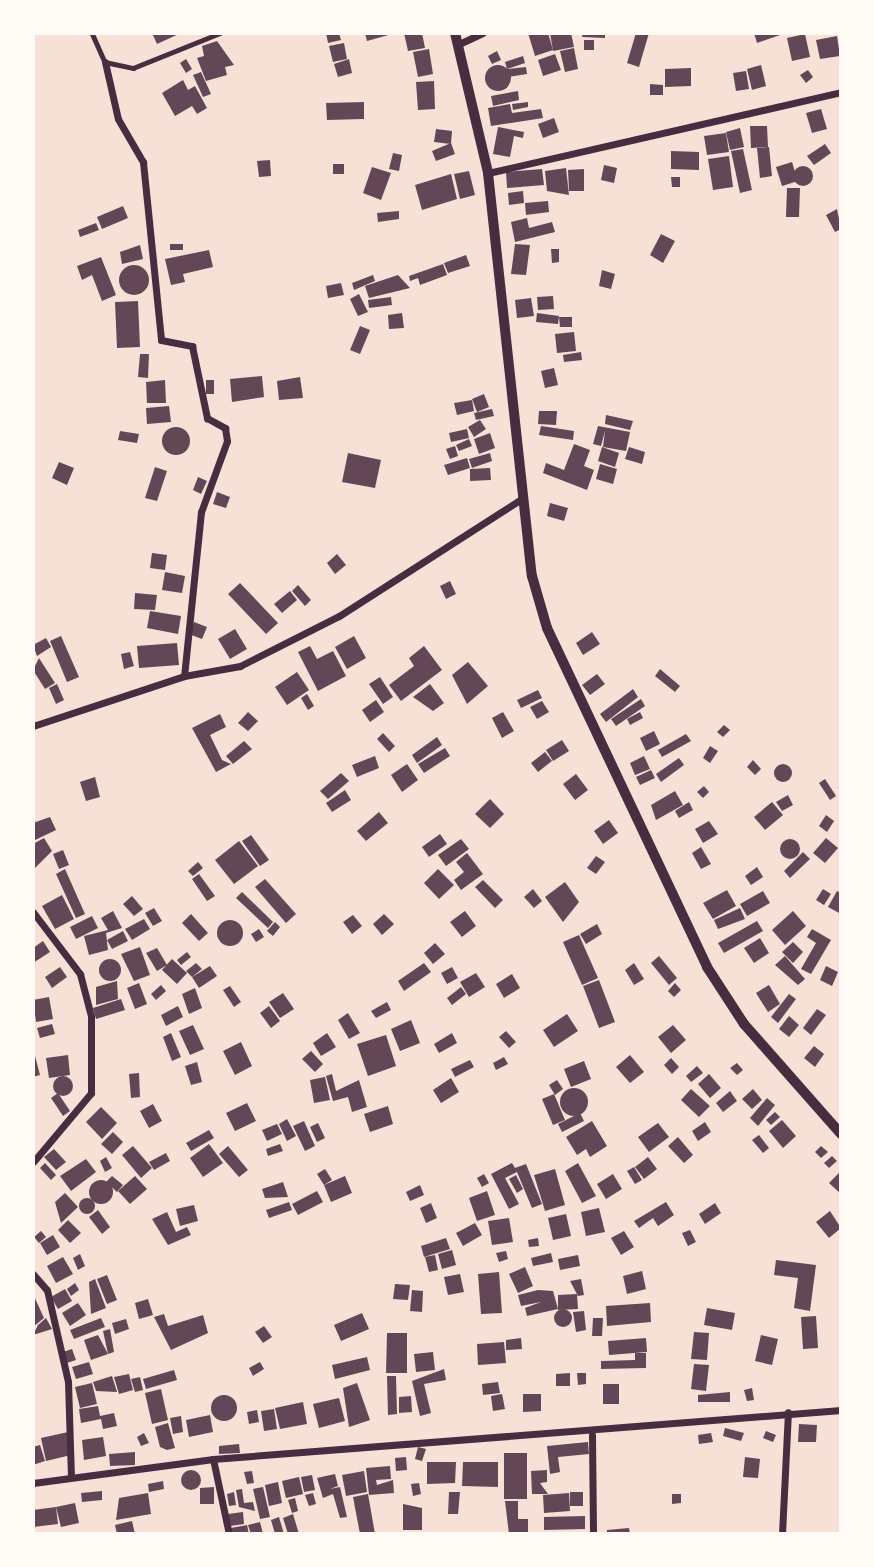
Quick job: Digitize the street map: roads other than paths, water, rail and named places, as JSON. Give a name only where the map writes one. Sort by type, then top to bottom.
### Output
[{"type":"street","points":[[483,33],[457,38],[488,173],[523,498],[547,628],[650,856],[744,1024],[841,1134]]},
{"type":"street","points":[[105,62],[118,120],[143,162],[161,340],[192,346],[207,418],[225,428],[227,441],[201,512],[184,676]]},
{"type":"street","points":[[488,173],[841,92]]},
{"type":"street","points":[[33,726],[184,676],[240,666],[339,616],[523,498]]},
{"type":"street","points":[[33,912],[80,974],[91,1016],[91,1093],[33,1162]]},
{"type":"street","points":[[33,1274],[47,1290],[68,1382],[71,1476]]},
{"type":"street","points":[[33,1483],[213,1459],[788,1412],[841,1410]]},
{"type":"street","points":[[782,1534],[788,1412]]},
{"type":"street","points":[[592,1435],[593,1534]]},
{"type":"street","points":[[213,1459],[229,1534]]},
{"type":"lane","points":[[92,33],[105,62],[133,68],[220,33]]}]
